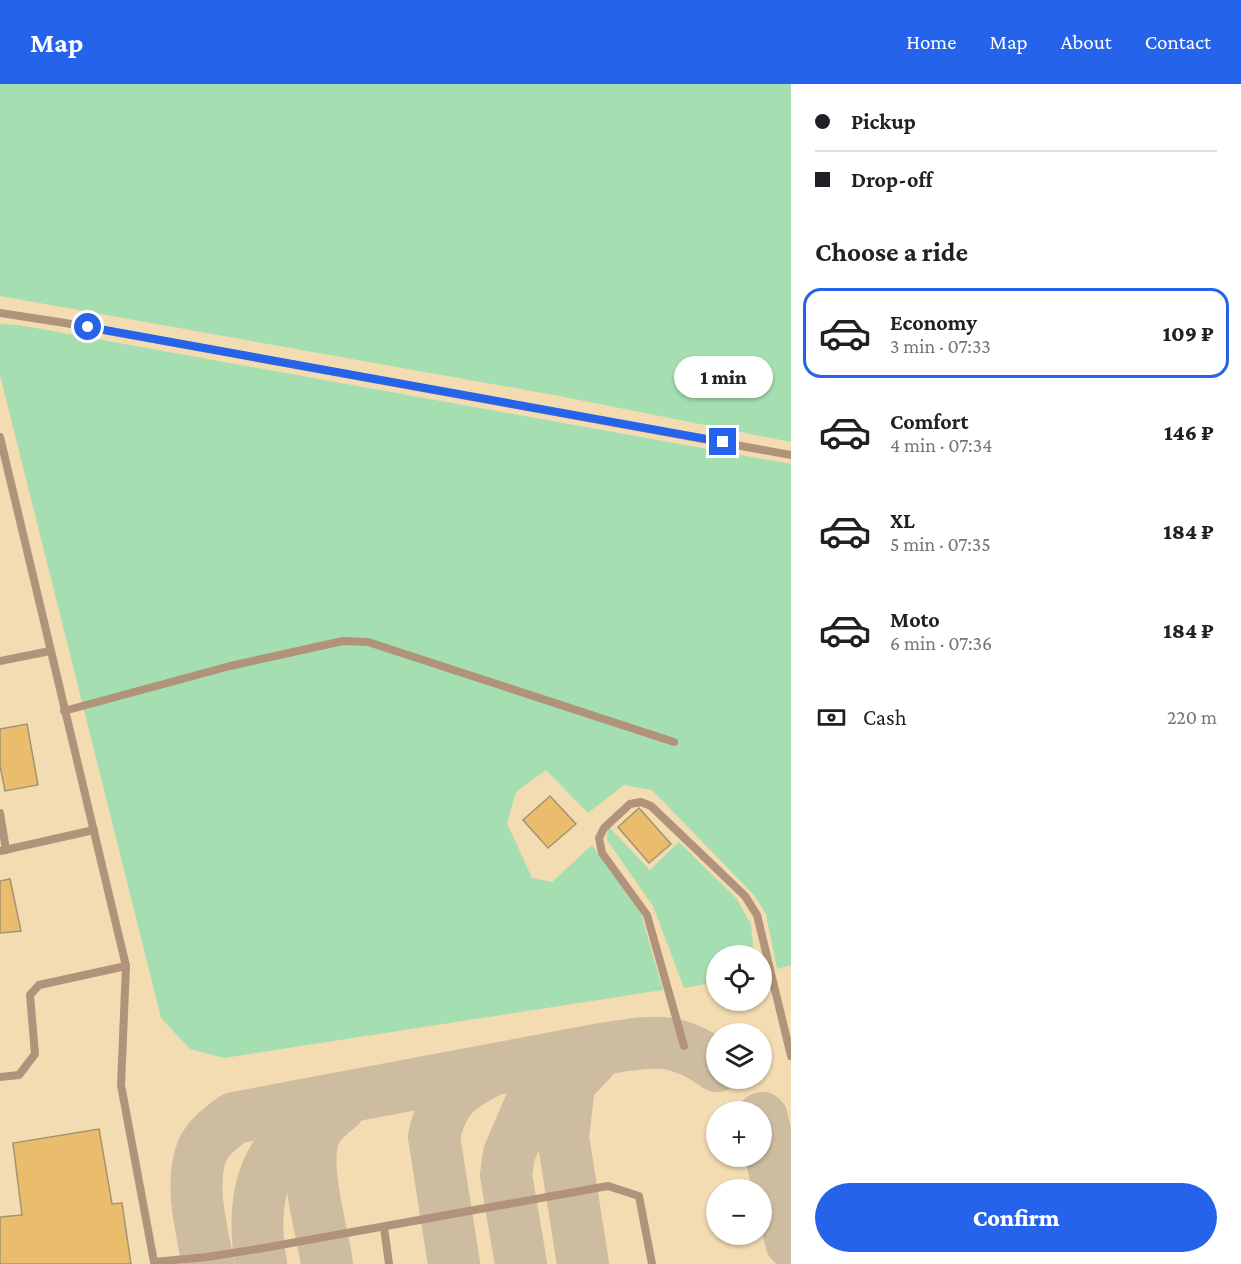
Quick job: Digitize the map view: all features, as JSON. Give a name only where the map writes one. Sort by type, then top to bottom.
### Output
[{"type":"lane","points":[[0,313],[791,455]]},
{"type":"lane","points":[[0,437],[126,966],[121,1085],[154,1263],[207,1257],[384,1227],[608,1186],[639,1196],[652,1264]]},
{"type":"lane","points":[[64,711],[230,666],[343,641],[368,642],[674,742]]},
{"type":"lane","points":[[0,661],[50,651]]},
{"type":"lane","points":[[684,1046],[647,915],[602,853],[599,838],[604,828],[630,804],[641,802],[651,806],[745,896],[757,915],[791,1056]]},
{"type":"lane","points":[[0,813],[3,851],[94,831]]},
{"type":"lane","points":[[0,1077],[19,1075],[35,1054],[30,995],[34,989],[39,985],[126,966]]},
{"type":"lane","points":[[384,1227],[390,1264]]},
{"type":"shaded area","points":[[0,84],[791,84],[791,1264],[0,1264]]},
{"type":"green space","points":[[0,84],[791,84],[791,442],[554,395],[0,296]]},
{"type":"green space","points":[[0,324],[19,325],[791,464],[791,965],[777,969],[766,914],[754,895],[652,790],[624,785],[588,813],[546,770],[516,792],[507,823],[532,878],[552,882],[592,845],[641,914],[663,990],[224,1058],[190,1049],[161,1018],[0,375]]},
{"type":"green space","points":[[608,826],[650,870],[679,842],[736,898],[751,924],[753,945],[706,945],[706,984],[684,988],[653,906],[607,840]]},
{"type":"building","points":[[27,724],[38,785],[5,791],[0,766],[0,729]]},
{"type":"building","points":[[550,796],[576,824],[548,848],[523,820]]},
{"type":"building","points":[[639,808],[671,844],[649,863],[618,827]]},
{"type":"building","points":[[10,879],[21,931],[0,933],[0,881]]},
{"type":"building","points":[[99,1129],[112,1204],[122,1203],[131,1264],[0,1264],[0,1217],[22,1215],[13,1143]]},
{"type":"taxiway","points":[[208,1264],[198,1207],[198,1164],[208,1141],[234,1118],[634,1044],[674,1045],[706,1059]]},
{"type":"taxiway","points":[[521,1264],[506,1175],[509,1154],[533,1098],[553,1077],[588,1057]]},
{"type":"taxiway","points":[[583,1264],[563,1137],[569,1084],[594,1057]]},
{"type":"taxiway","points":[[454,1264],[434,1137],[437,1124],[447,1103],[461,1088],[492,1070]]},
{"type":"taxiway","points":[[261,1264],[258,1212],[267,1171],[277,1152],[291,1135],[329,1100]]},
{"type":"taxiway","points":[[327,1264],[312,1184],[311,1153],[313,1139],[320,1125],[339,1107]]},
{"type":"taxiway","points":[[772,1161],[791,1242]]},
{"type":"route","points":[[88,327],[723,442]]}]
